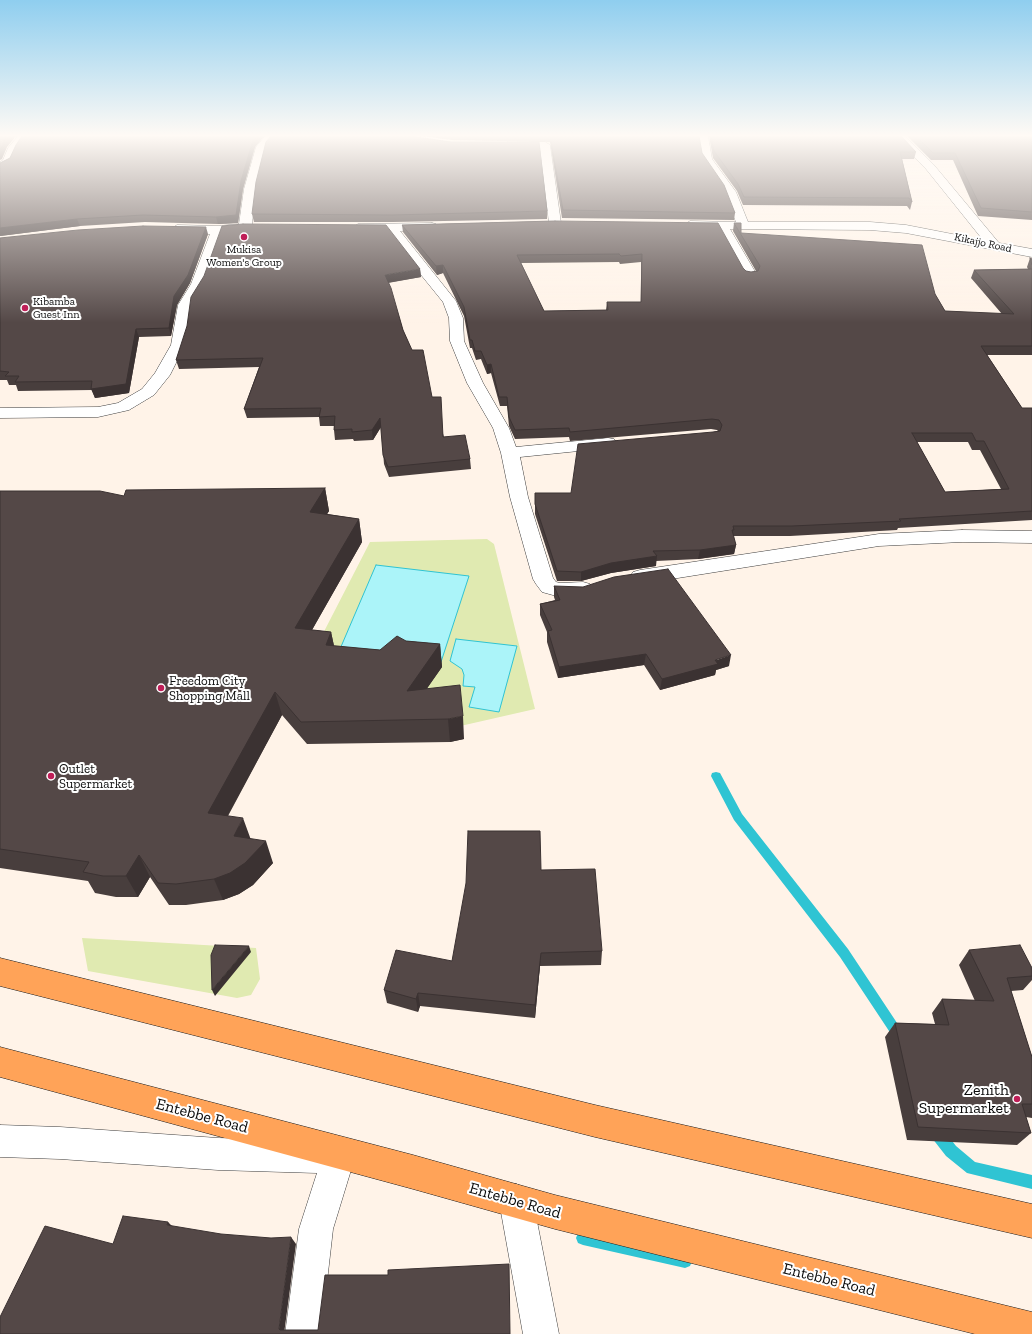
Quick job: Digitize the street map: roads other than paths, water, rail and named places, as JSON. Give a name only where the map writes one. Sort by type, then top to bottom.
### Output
[{"type":"main road","points":[[0,972],[595,1121],[1032,1221]]},
{"type":"main road","name":"Entebbe Road","points":[[0,1062],[413,1172],[516,1201],[1032,1330]]},
{"type":"street","points":[[245,227],[249,198]]},
{"type":"street","points":[[552,198],[555,223]]},
{"type":"street","points":[[733,198],[744,226]]},
{"type":"street","points":[[956,198],[995,246]]},
{"type":"street","points":[[539,224],[570,223]]},
{"type":"street","name":"Kikajjo Road","points":[[674,224],[722,226],[870,226],[906,229],[1032,253]]},
{"type":"street","points":[[722,226],[750,275]]},
{"type":"street","points":[[167,228],[218,230],[245,227],[261,228]]},
{"type":"street","points":[[348,228],[446,227]]},
{"type":"street","points":[[393,228],[396,236],[454,309],[457,342],[475,383],[502,428],[510,453],[519,497],[543,580],[549,586],[560,590],[570,591],[604,584]]},
{"type":"street","points":[[0,413],[104,411],[123,407],[148,392],[162,375],[178,345],[185,305],[198,284],[210,248],[218,230]]},
{"type":"street","points":[[510,453],[624,442]]},
{"type":"street","points":[[625,579],[879,540],[962,536],[1032,537]]},
{"type":"street","points":[[0,1141],[60,1143],[218,1154],[340,1157],[413,1172]]},
{"type":"street","points":[[302,1334],[316,1229],[340,1157]]},
{"type":"street","points":[[516,1201],[541,1334]]},
{"type":"water","points":[[376,565],[469,576],[441,662],[340,649]]},
{"type":"water","points":[[456,639],[517,646],[499,712],[469,707],[475,687],[463,686],[464,675],[462,669],[450,661]]},
{"type":"waterway","points":[[716,776],[738,817],[844,953],[899,1036]]},
{"type":"waterway","points":[[937,1133],[951,1151],[972,1168],[1032,1182]]},
{"type":"waterway","points":[[583,1238],[685,1261]]},
{"type":"place","name":"Mukisa Women's Group","points":[[244,237]]},
{"type":"place","name":"Kibamba Guest Inn","points":[[25,308]]},
{"type":"place","name":"Freedom City Shopping Mall","points":[[161,688]]},
{"type":"place","name":"Outlet Supermarket","points":[[51,776]]},
{"type":"place","name":"Zenith Supermarket","points":[[1017,1099]]}]
